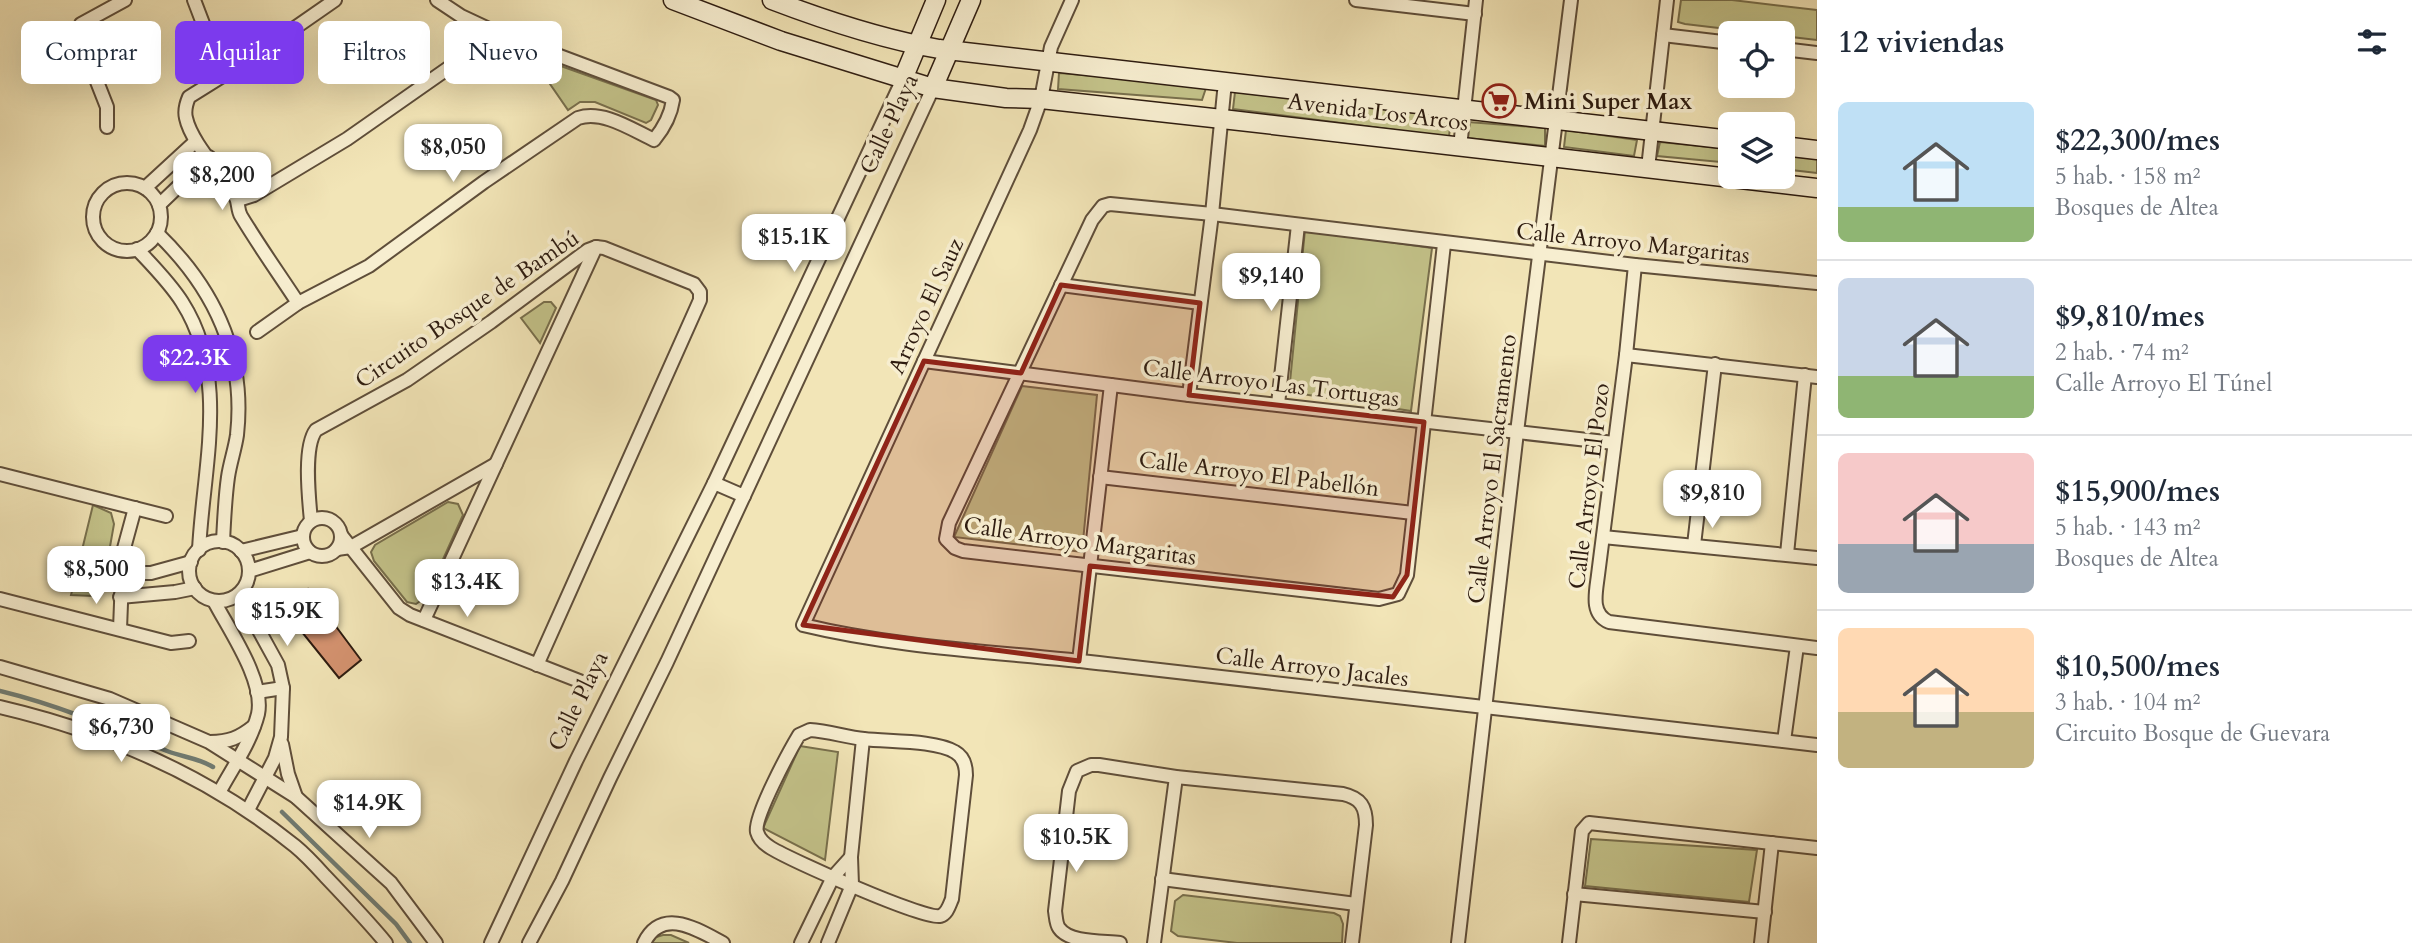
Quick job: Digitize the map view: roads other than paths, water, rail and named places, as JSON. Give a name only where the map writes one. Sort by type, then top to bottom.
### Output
[{"type":"street","points":[[107,127],[107,107],[79,36],[81,24],[125,0]]},
{"type":"street","points":[[194,0],[202,21]]},
{"type":"street","points":[[304,21],[335,0]]},
{"type":"street","points":[[437,0],[472,21]]},
{"type":"street","name":"Avenida Los Arcos","points":[[673,0],[780,41],[933,88],[1817,188]]},
{"type":"street","name":"Avenida Los Arcos","points":[[772,0],[863,32],[916,45],[1718,138]]},
{"type":"street","name":"Calle Playa","points":[[491,943],[576,761],[714,483],[903,79],[936,0]]},
{"type":"street","name":"Arroyo El Sauz","points":[[803,625],[1030,130],[1041,99],[1051,47],[1072,0]]},
{"type":"street","points":[[1356,0],[1475,14]]},
{"type":"street","points":[[1460,147],[1476,0]]},
{"type":"street","name":"Calle Arroyo El Sacramento","points":[[1458,943],[1517,432],[1571,0]]},
{"type":"street","points":[[1648,168],[1667,0]]},
{"type":"street","name":"Calle Playa","points":[[529,943],[562,881],[744,496],[951,50],[967,3]]},
{"type":"street","points":[[1663,35],[1718,41]]},
{"type":"street","points":[[1795,50],[1817,53]]},
{"type":"street","points":[[257,332],[298,303],[369,266],[484,181],[578,118],[589,114],[604,118],[654,140],[672,107],[673,100],[669,96],[562,56]]},
{"type":"street","points":[[238,200],[254,195],[347,139],[444,71]]},
{"type":"street","points":[[1189,395],[1227,81]]},
{"type":"street","points":[[210,84],[189,97],[185,107],[195,142],[209,157],[238,200],[238,211],[298,303]]},
{"type":"street","points":[[145,187],[195,142]]},
{"type":"street","points":[[1795,147],[1817,150]]},
{"type":"street","points":[[159,205],[209,157]]},
{"type":"street","points":[[123,183],[145,187],[159,205],[162,216],[157,233],[146,245],[125,251],[105,242],[98,234],[94,223],[97,201],[112,186],[123,183]]},
{"type":"street","name":"Calle Arroyo Margaritas","points":[[1444,244],[1405,583],[1398,594],[1387,599],[962,551],[946,538],[950,523],[1061,285],[1092,220],[1103,206],[1118,204],[1212,214],[1444,244],[1817,283]]},
{"type":"street","points":[[1278,404],[1298,225]]},
{"type":"street","points":[[157,233],[193,271],[214,305],[228,340],[238,391],[237,435],[228,475],[223,542]]},
{"type":"street","points":[[424,620],[596,247]]},
{"type":"street","name":"Circuito Bosque de Bambú","points":[[311,521],[311,438],[316,430],[407,380],[589,250],[604,248],[694,285],[700,292],[700,300],[537,665]]},
{"type":"street","points":[[136,249],[155,267],[182,301],[193,322],[205,358],[211,393],[210,434],[199,550]]},
{"type":"street","name":"Calle Arroyo El Pozo","points":[[1635,265],[1595,600],[1597,611],[1605,620],[1817,648]]},
{"type":"street","points":[[1061,285],[1200,303]]},
{"type":"street","points":[[1626,355],[1811,376],[1787,554]]},
{"type":"street","name":"Calle Arroyo Las Tortugas","points":[[924,361],[1189,395],[1614,443]]},
{"type":"street","points":[[1694,545],[1715,364]]},
{"type":"street","points":[[1079,661],[1111,385]]},
{"type":"street","points":[[324,517],[311,521],[303,536],[310,552],[316,555],[327,555],[337,549],[351,547],[496,464]]},
{"type":"street","points":[[0,474],[166,516]]},
{"type":"street","name":"Calle Arroyo El Pabellón","points":[[1100,477],[1413,513]]},
{"type":"street","points":[[714,483],[744,496]]},
{"type":"street","points":[[309,497],[324,517],[336,523],[341,535],[399,608],[410,615],[587,684]]},
{"type":"street","points":[[120,629],[123,552],[135,508]]},
{"type":"street","points":[[337,549],[341,535]]},
{"type":"street","points":[[241,551],[303,536]]},
{"type":"street","points":[[1603,537],[1817,558]]},
{"type":"street","points":[[214,542],[223,542],[241,551],[246,557],[249,571],[245,587],[239,594],[223,601],[214,601],[195,588],[191,580],[191,562],[199,550],[214,542]]},
{"type":"street","points":[[249,571],[310,552]]},
{"type":"street","points":[[121,573],[151,573],[191,562]]},
{"type":"street","points":[[120,597],[195,588]]},
{"type":"street","points":[[239,594],[278,665],[283,688],[281,737],[288,774],[296,797]]},
{"type":"street","points":[[0,599],[172,643],[189,641]]},
{"type":"street","points":[[214,601],[256,680],[259,711],[220,791]]},
{"type":"street","name":"Calle Arroyo Jacales","points":[[803,625],[839,633],[943,647],[1817,744]]},
{"type":"street","points":[[1784,741],[1797,646]]},
{"type":"street","points":[[0,667],[110,699],[209,742],[296,797],[391,883],[436,943]]},
{"type":"street","points":[[257,692],[283,688]]},
{"type":"street","points":[[0,707],[54,720],[154,759],[220,791],[298,848],[363,915],[386,943]]},
{"type":"street","points":[[209,742],[225,742],[239,737],[254,726]]},
{"type":"street","points":[[810,730],[863,739],[935,746],[953,751],[964,761],[966,775],[952,899],[944,914],[940,916],[925,915],[852,886],[771,848],[759,836],[757,823],[799,735],[810,730]]},
{"type":"street","points":[[248,810],[275,758],[281,737]]},
{"type":"street","points":[[828,943],[852,886],[851,857],[863,739]]},
{"type":"street","points":[[1119,943],[1070,937],[1058,928],[1055,911],[1070,784],[1077,771],[1091,765],[1176,777],[1343,794],[1360,801],[1364,806],[1366,825],[1352,943]]},
{"type":"street","points":[[1154,943],[1176,777]]},
{"type":"street","points":[[1569,943],[1581,831],[1589,823],[1817,848]]},
{"type":"street","points":[[1761,943],[1772,843]]},
{"type":"street","points":[[801,943],[833,877],[851,857]]},
{"type":"street","points":[[1162,879],[1356,904]]},
{"type":"street","points":[[1574,894],[1765,912]]},
{"type":"street","points":[[644,943],[656,928],[663,924],[680,923],[723,943]]},
{"type":"waterway","points":[[0,691],[64,710],[213,767]]},
{"type":"waterway","points":[[282,812],[396,924],[410,943]]},
{"type":"place","name":"Mini Super Max","points":[[1499,101]]}]
